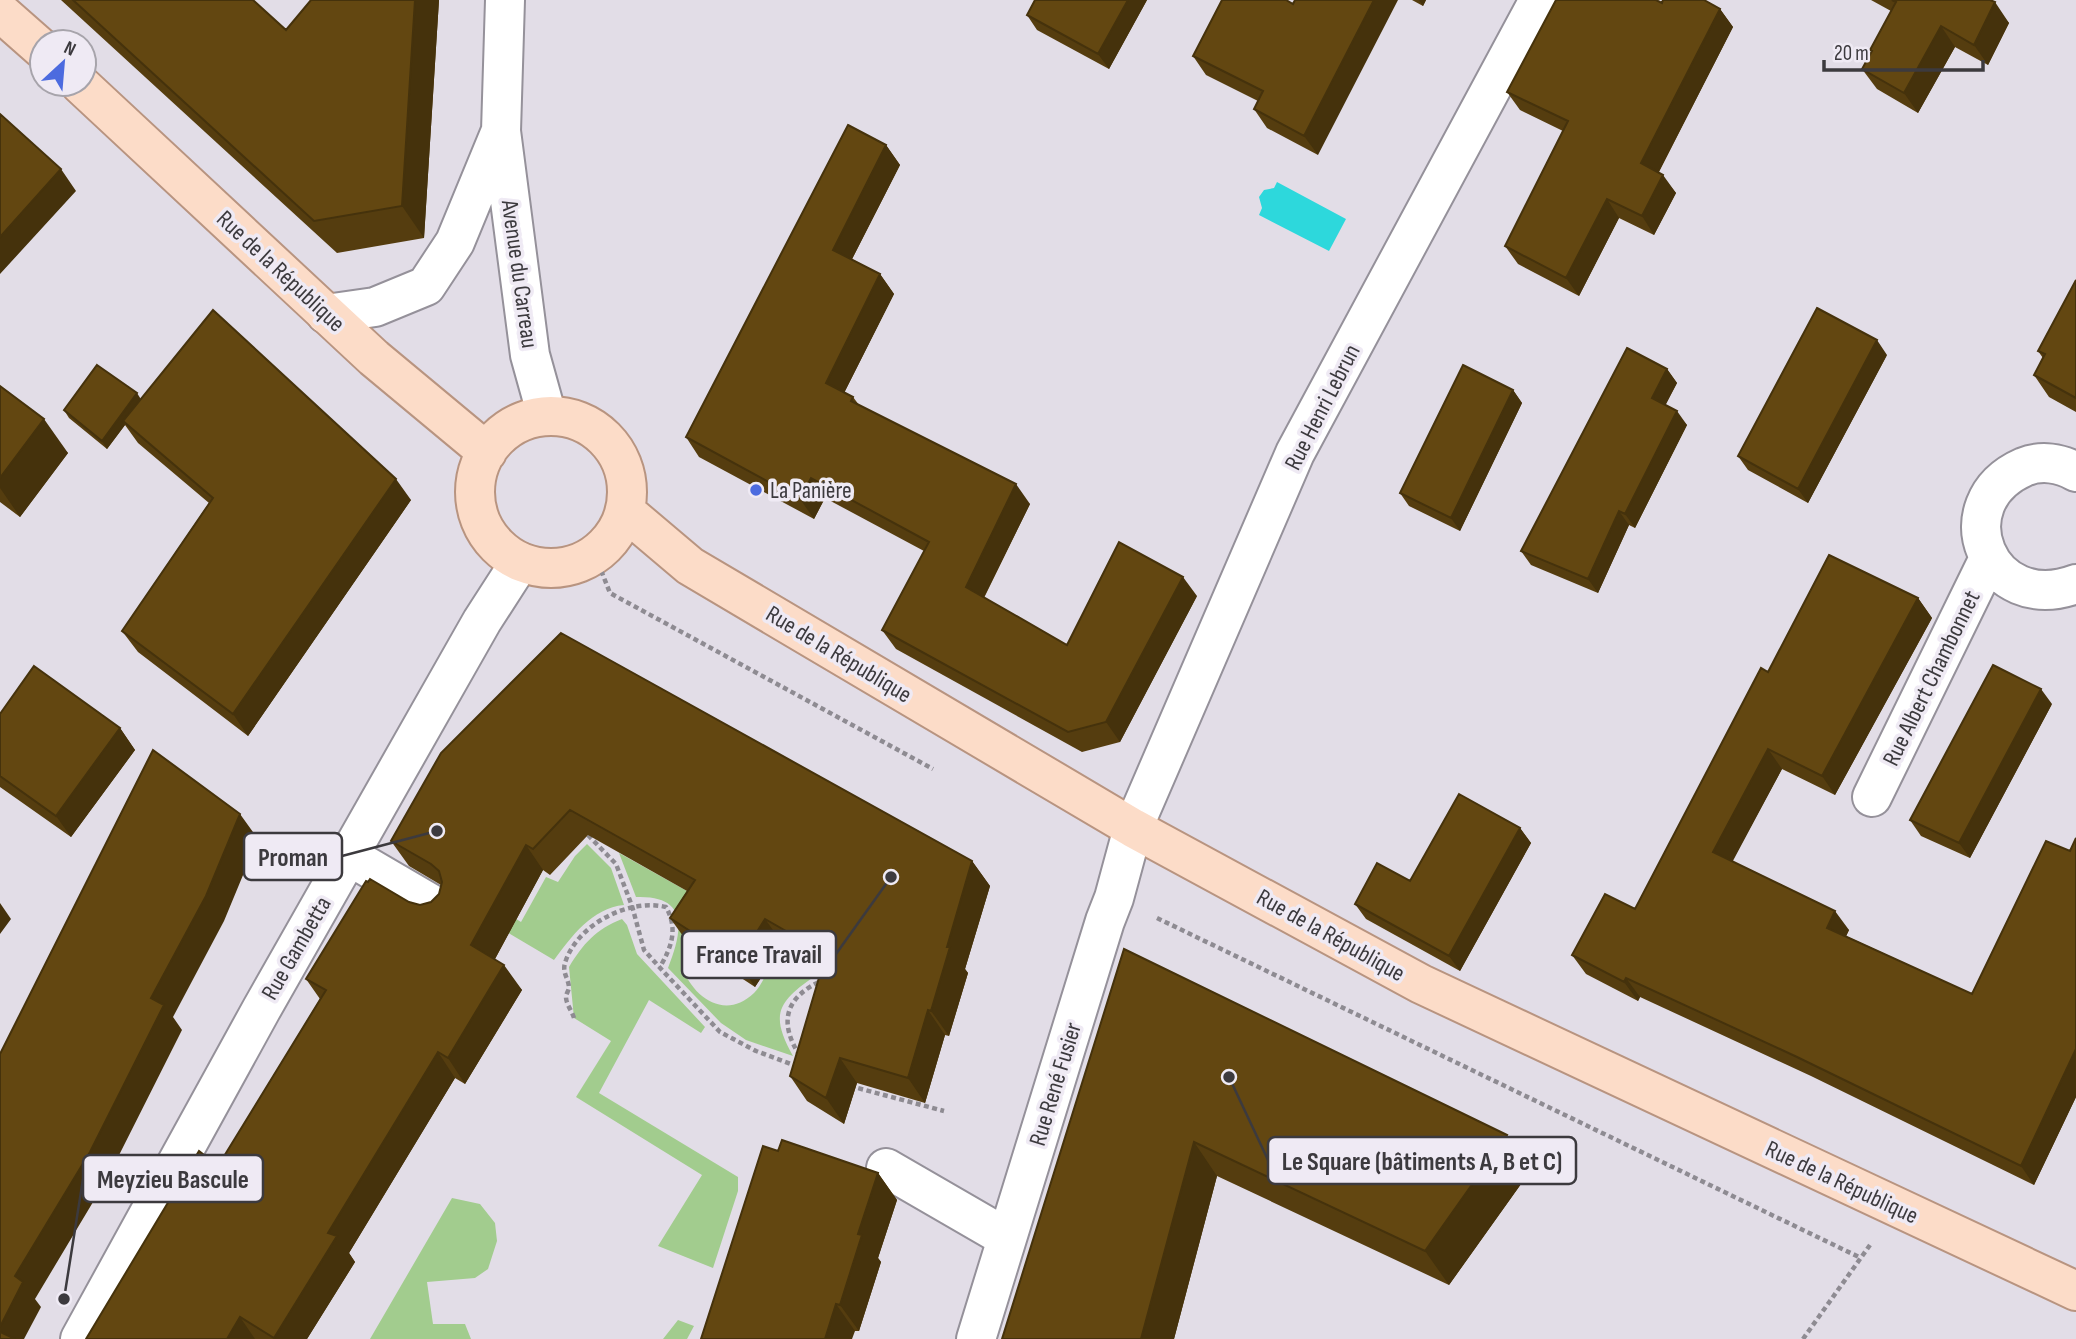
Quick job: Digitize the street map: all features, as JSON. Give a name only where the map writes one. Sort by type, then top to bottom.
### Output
[{"type":"main road","points":[[0,12],[28,37]]},
{"type":"main road","name":"Rue de la République","points":[[95,98],[326,314],[403,383],[487,452]]},
{"type":"main road","points":[[547,416],[570,418],[592,428],[610,444],[622,465],[627,488],[625,511],[619,528],[595,555],[571,566],[545,568],[520,562],[499,547],[483,527],[476,502],[477,476],[487,452],[502,434],[523,421],[547,416]]},
{"type":"main road","name":"Rue de la République","points":[[625,511],[690,566],[1133,828],[1421,984],[2076,1291]]},
{"type":"street","name":"Avenue du Carreau","points":[[505,0],[501,131],[530,355],[547,416]]},
{"type":"street","name":"Rue Henri Lebrun","points":[[1133,828],[1295,453],[1539,0]]},
{"type":"street","name":"Avenue du Carreau","points":[[326,314],[375,307],[426,286],[456,242],[501,131]]},
{"type":"street","points":[[1989,558],[1982,540],[1981,520],[1986,501],[1997,484],[2013,472],[2031,464],[2051,463],[2076,472]]},
{"type":"street","name":"Rue Albert Chambonnet","points":[[1872,797],[1989,558],[2002,574],[2019,585],[2038,591],[2059,590],[2076,583]]},
{"type":"street","name":"Rue Gambetta","points":[[80,1339],[174,1165],[482,621],[520,562]]},
{"type":"street","name":"Rue René Fusier","points":[[976,1339],[1114,898],[1133,828]]},
{"type":"street","points":[[349,856],[438,908]]},
{"type":"street","points":[[886,1168],[1007,1238]]},
{"type":"path","points":[[595,555],[610,593],[937,771]]},
{"type":"path","points":[[588,835],[617,864],[644,950],[720,1032],[756,1051],[802,1068],[802,1059],[786,1026],[790,1008],[801,993],[832,978]]},
{"type":"path","points":[[1114,898],[1861,1258]]},
{"type":"path","points":[[574,1018],[566,1000],[569,986],[564,975],[565,961],[587,931],[602,920],[632,906],[654,904],[666,907],[672,918],[674,936],[660,967]]},
{"type":"path","points":[[844,1084],[944,1111]]},
{"type":"path","points":[[1803,1339],[1896,1207]]},
{"type":"green space","points":[[587,844],[611,868],[624,905],[602,912],[583,925],[554,960],[446,896],[454,881],[521,922],[546,877],[558,882],[575,856]]},
{"type":"green space","points":[[619,853],[712,905],[688,943],[682,966],[693,987],[711,1002],[732,1005],[743,1001],[757,989],[776,955],[815,976],[792,994],[781,1010],[781,1030],[793,1056],[746,1040],[721,1023],[668,968],[677,941],[678,918],[665,902],[636,897]]},
{"type":"green space","points":[[622,919],[627,925],[637,954],[705,1027],[701,1033],[649,1000],[599,1093],[738,1177],[738,1191],[713,1268],[658,1246],[702,1175],[576,1097],[611,1041],[574,1018],[569,967],[591,938]]},
{"type":"green space","points":[[452,1198],[480,1204],[495,1223],[497,1241],[488,1269],[475,1278],[427,1282],[433,1324],[465,1324],[471,1339],[370,1339]]},
{"type":"green space","points":[[678,1320],[694,1326],[687,1339],[663,1339]]},
{"type":"water","points":[[1277,182],[1346,219],[1329,251],[1259,215],[1262,208],[1259,197],[1264,190],[1274,188]]},
{"type":"building","points":[[73,0],[253,0],[286,30],[311,0],[415,0],[402,206],[314,221]]},
{"type":"building","points":[[1035,0],[1128,0],[1098,54],[1027,15]]},
{"type":"building","points":[[1222,0],[1286,0],[1293,4],[1295,0],[1374,0],[1304,136],[1254,109],[1263,91],[1193,56]]},
{"type":"building","points":[[1556,0],[1656,0],[1662,3],[1663,0],[1704,0],[1720,9],[1641,163],[1663,175],[1642,216],[1607,199],[1566,278],[1505,246],[1568,121],[1507,92]]},
{"type":"building","points":[[1892,0],[1995,2],[1974,45],[1941,26],[1904,93],[1862,69],[1896,2]]},
{"type":"building","points":[[0,114],[61,169],[0,237]]},
{"type":"building","points":[[848,125],[886,145],[833,250],[880,274],[826,383],[853,397],[851,401],[1016,484],[966,587],[1067,645],[1119,542],[1183,577],[1106,722],[1068,732],[882,630],[929,542],[811,478],[800,499],[686,437]]},
{"type":"building","points":[[2076,280],[2076,398],[2034,375],[2045,354],[2038,351]]},
{"type":"building","points":[[1817,308],[1877,340],[1798,489],[1738,456]]},
{"type":"building","points":[[213,310],[396,479],[233,714],[122,631],[213,498],[123,421]]},
{"type":"building","points":[[1627,348],[1667,369],[1652,398],[1677,411],[1625,514],[1619,511],[1588,579],[1521,551]]},
{"type":"building","points":[[97,365],[137,393],[102,441],[64,410]]},
{"type":"building","points":[[1463,365],[1513,390],[1451,518],[1400,493]]},
{"type":"building","points":[[0,386],[44,419],[0,478]]},
{"type":"building","points":[[1829,555],[1918,598],[1822,776],[1768,749],[1713,852],[1835,911],[1827,928],[1972,994],[2046,841],[2070,851],[2076,838],[2076,1049],[2021,1166],[1797,1057],[1626,978],[1624,982],[1572,955],[1605,894],[1635,909],[1761,668],[1768,672]]},
{"type":"building","points":[[561,633],[972,861],[947,947],[950,947],[908,1078],[840,1058],[826,1098],[790,1076],[826,954],[765,919],[738,962],[670,918],[695,880],[570,810],[533,849],[526,845],[471,945],[504,965],[448,1058],[438,1052],[328,1233],[337,1236],[274,1338],[240,1317],[227,1339],[86,1339],[199,1151],[218,1166],[326,990],[306,979],[366,881],[370,879],[409,902],[420,905],[431,902],[439,894],[442,882],[439,871],[391,841],[441,753]]},
{"type":"building","points":[[1993,665],[2041,689],[1959,843],[1910,820]]},
{"type":"building","points":[[34,666],[120,728],[56,816],[0,776],[0,714]]},
{"type":"building","points":[[153,750],[240,814],[206,896],[151,998],[164,1005],[90,1152],[15,1276],[23,1282],[0,1327],[0,1054]]},
{"type":"building","points":[[1459,794],[1520,828],[1449,956],[1355,904],[1377,863],[1410,881]]},
{"type":"building","points":[[1124,949],[1507,1135],[1425,1251],[1194,1142],[1141,1339],[1002,1339]]},
{"type":"building","points":[[782,1140],[878,1173],[858,1234],[862,1235],[840,1305],[836,1304],[825,1339],[701,1339],[763,1146],[778,1151]]},
{"type":"building","points":[[0,1332],[15,1339],[0,1339]]},
{"type":"place","name":"La Panière","points":[[756,490]]},
{"type":"place","name":"Proman","points":[[437,831]]},
{"type":"place","name":"France Travail","points":[[891,877]]},
{"type":"place","name":"Le Square (bâtiments A, B et C)","points":[[1229,1077]]},
{"type":"place","name":"Meyzieu Bascule","points":[[64,1299]]}]
